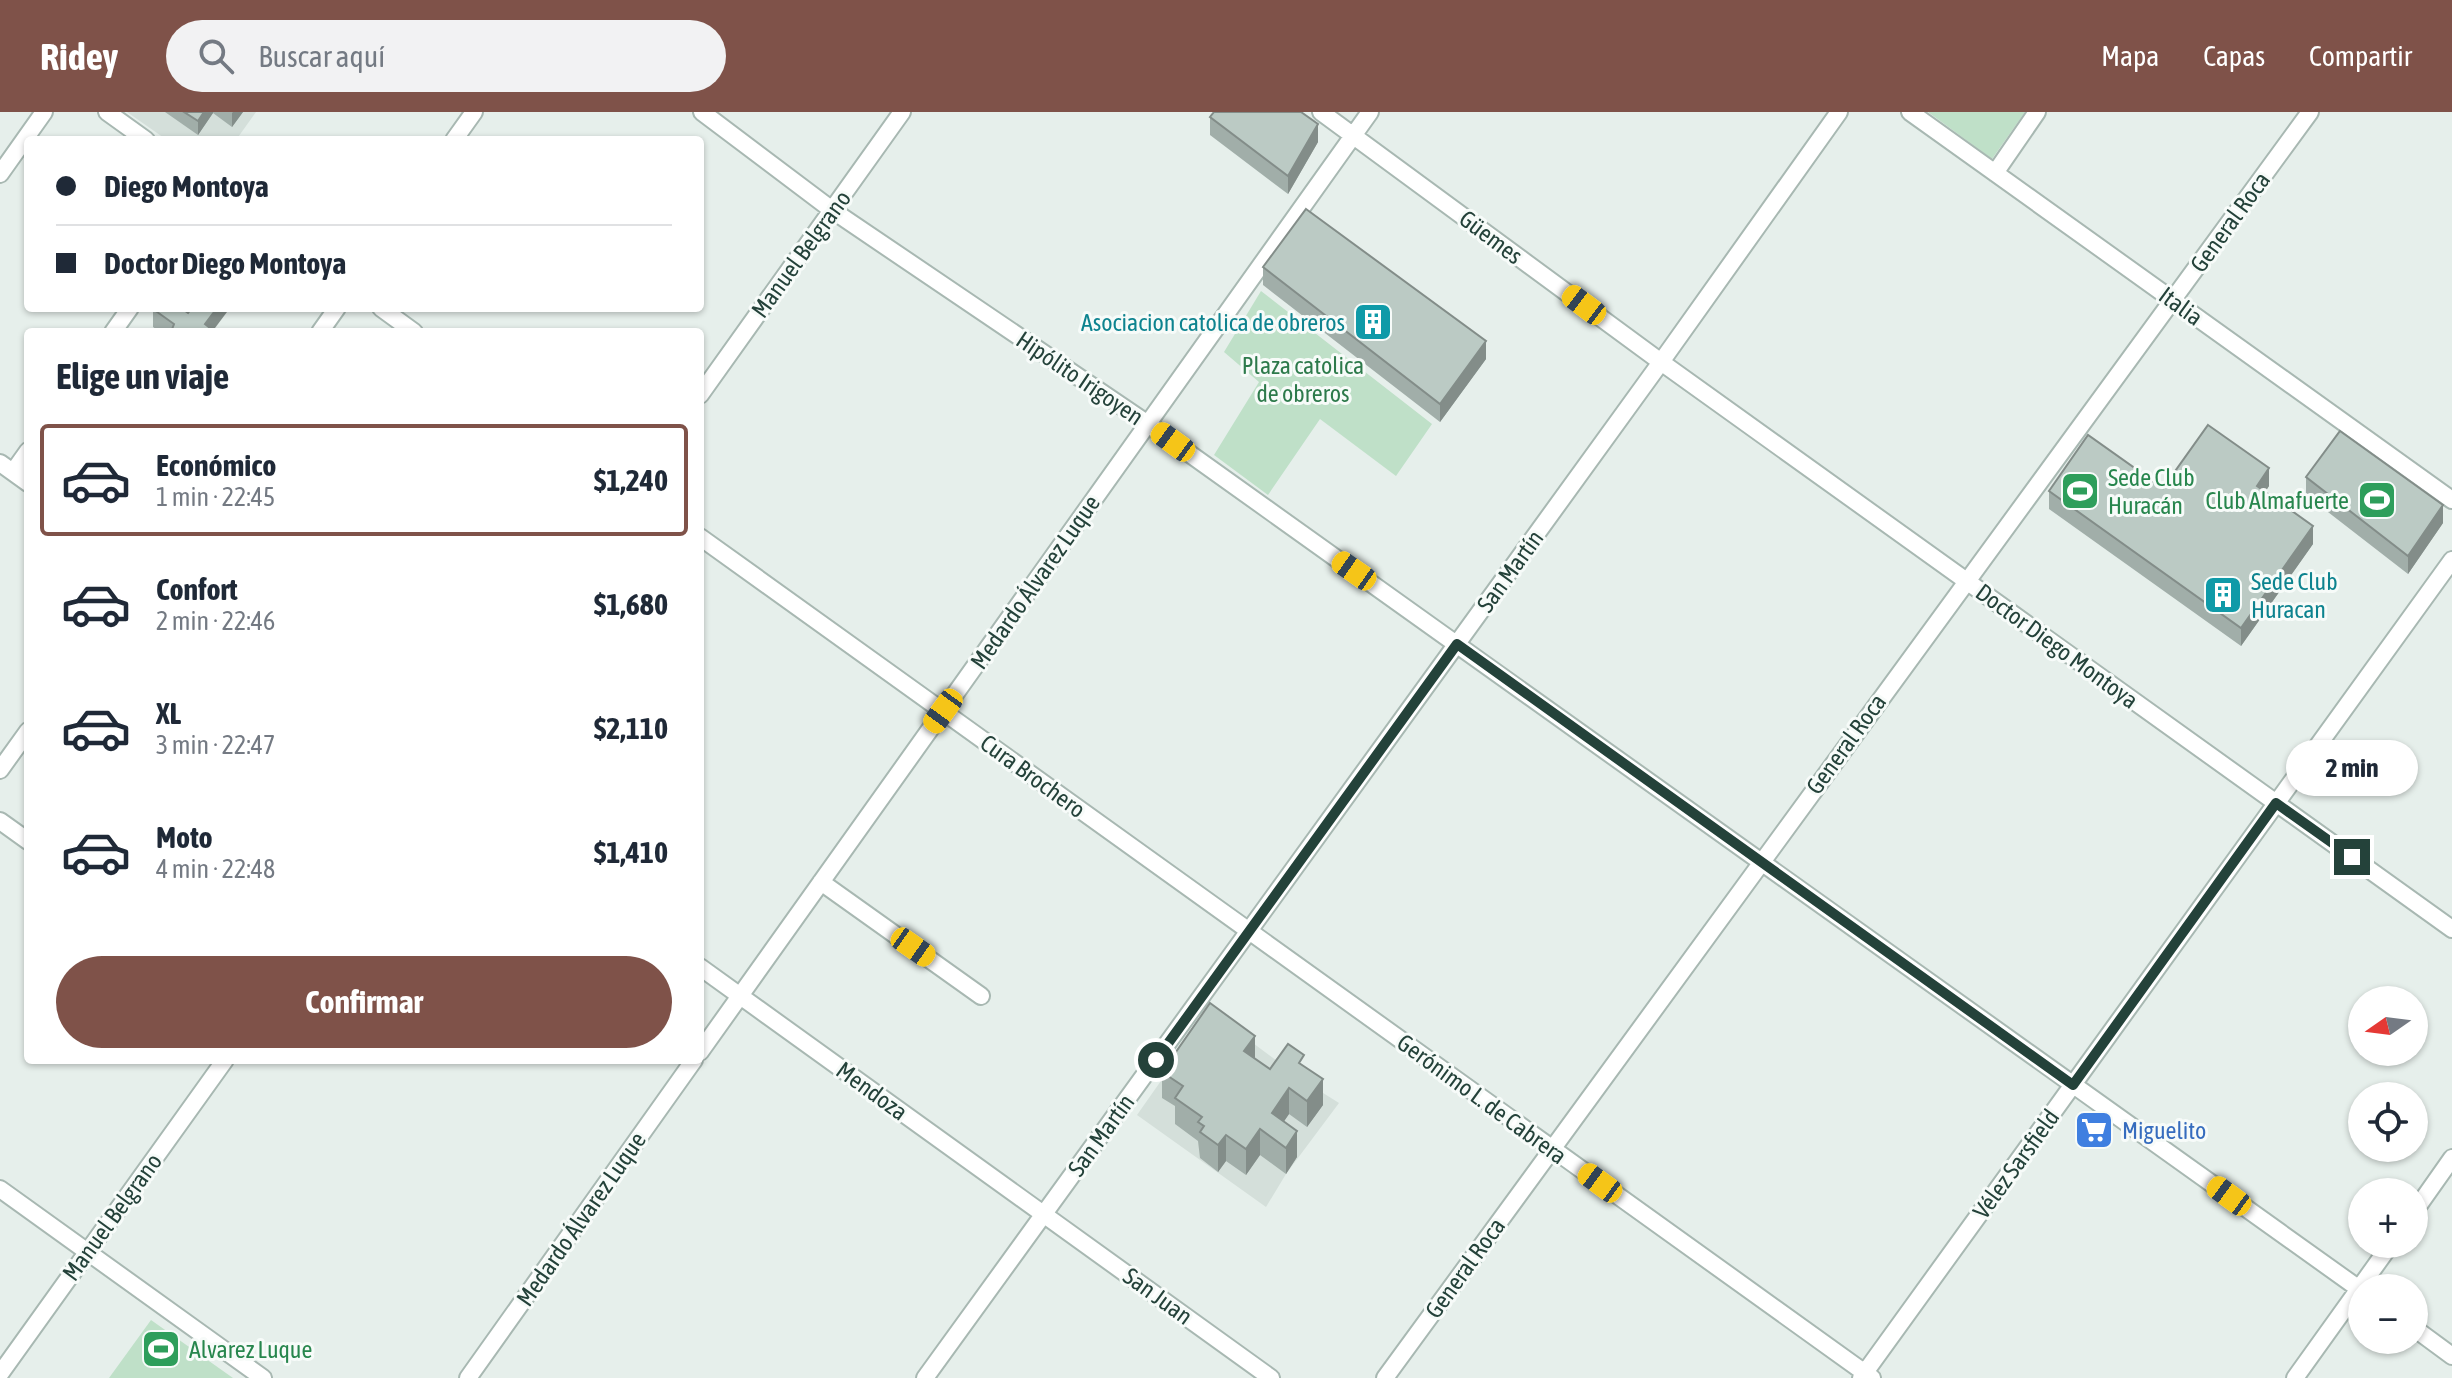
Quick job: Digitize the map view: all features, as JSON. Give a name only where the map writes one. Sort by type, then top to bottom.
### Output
[{"type":"street","points":[[27,136],[44,112]]},
{"type":"street","points":[[107,112],[140,136]]},
{"type":"street","points":[[457,136],[474,112]]},
{"type":"street","name":"Hipólito Irigoyen","points":[[702,112],[832,210],[1148,424],[2348,1281]]},
{"type":"street","name":"Manuel Belgrano","points":[[704,389],[902,112]]},
{"type":"street","name":"Güemes","points":[[1321,112],[1661,362]]},
{"type":"street","name":"Medardo Álvarez Luque","points":[[704,1046],[1370,112]]},
{"type":"street","name":"San Martín","points":[[925,1378],[1839,112]]},
{"type":"street","name":"Italia","points":[[1910,112],[2452,500]]},
{"type":"street","points":[[1995,173],[2037,112]]},
{"type":"street","name":"General Roca","points":[[1385,1378],[2310,112]]},
{"type":"street","points":[[0,174],[24,140]]},
{"type":"street","points":[[386,312],[408,328]]},
{"type":"street","name":"Doctor Diego Montoya","points":[[1661,362],[2452,929]]},
{"type":"street","points":[[24,454],[6,468],[24,480]]},
{"type":"street","name":"Cura Brochero","points":[[704,540],[1249,931]]},
{"type":"street","name":"Vélez Sarsfield","points":[[1866,1376],[2452,560]]},
{"type":"street","points":[[0,770],[24,737]]},
{"type":"street","points":[[0,821],[24,838]]},
{"type":"street","points":[[821,882],[981,996]]},
{"type":"street","name":"Gerónimo L. de Cabrera","points":[[1249,931],[1866,1376]]},
{"type":"street","name":"Mendoza","points":[[704,970],[1044,1214]]},
{"type":"street","name":"Manuel Belgrano","points":[[0,1374],[222,1064]]},
{"type":"street","name":"Medardo Álvarez Luque","points":[[468,1378],[691,1064]]},
{"type":"street","points":[[2428,1192],[2452,1158]]},
{"type":"street","points":[[0,1189],[263,1378]]},
{"type":"street","name":"San Juan","points":[[1044,1214],[1271,1378]]},
{"type":"street","points":[[2295,1378],[2348,1306]]},
{"type":"street","points":[[2428,1338],[2452,1356]]},
{"type":"shaded area","points":[[127,112],[256,112],[239,136],[161,136]]},
{"type":"shaded area","points":[[1210,1011],[1304,1081],[1339,1103],[1286,1174],[1266,1207],[1137,1115]]},
{"type":"green space","points":[[1928,112],[2025,112],[1992,159]]},
{"type":"green space","name":"Plaza catolica de obreros","points":[[1261,291],[1432,424],[1396,476],[1320,419],[1268,495],[1214,455],[1259,382],[1224,352]]},
{"type":"green space","name":"Alvarez Luque","points":[[151,1320],[233,1378],[109,1378]]},
{"type":"building","points":[[184,112],[204,112],[198,121]]},
{"type":"building","points":[[1214,112],[1301,112],[1318,124],[1288,176],[1210,117]]},
{"type":"building","name":"Asociacion catolica de obreros","points":[[1306,209],[1486,341],[1440,404],[1263,267]]},
{"type":"building","points":[[157,312],[214,312],[205,324],[210,328],[172,328],[174,324]]},
{"type":"building","name":"Sede Club Huracan","points":[[2208,425],[2269,468],[2257,486],[2313,526],[2241,628],[2049,491],[2088,435],[2163,488]]},
{"type":"building","points":[[2340,431],[2443,505],[2408,556],[2306,477]]},
{"type":"building","points":[[1210,1003],[1255,1036],[1244,1051],[1270,1069],[1288,1044],[1304,1055],[1299,1063],[1323,1079],[1307,1101],[1289,1088],[1272,1113],[1297,1131],[1286,1148],[1260,1129],[1246,1149],[1226,1135],[1218,1145],[1200,1132],[1204,1126],[1198,1122],[1202,1117],[1175,1098],[1183,1086],[1162,1072]]},
{"type":"place","name":"Asociacion catolica de obreros","points":[[1373,322]]},
{"type":"place","name":"Sede Club Huracán","points":[[2080,491]]},
{"type":"place","name":"Club Almafuerte","points":[[2377,500]]},
{"type":"place","name":"Sede Club Huracan","points":[[2223,595]]},
{"type":"place","name":"Miguelito","points":[[2094,1130]]},
{"type":"place","name":"Alvarez Luque","points":[[161,1349]]},
{"type":"route","points":[[1156,1060],[1457,644],[2073,1085],[2276,803],[2352,857]]}]
